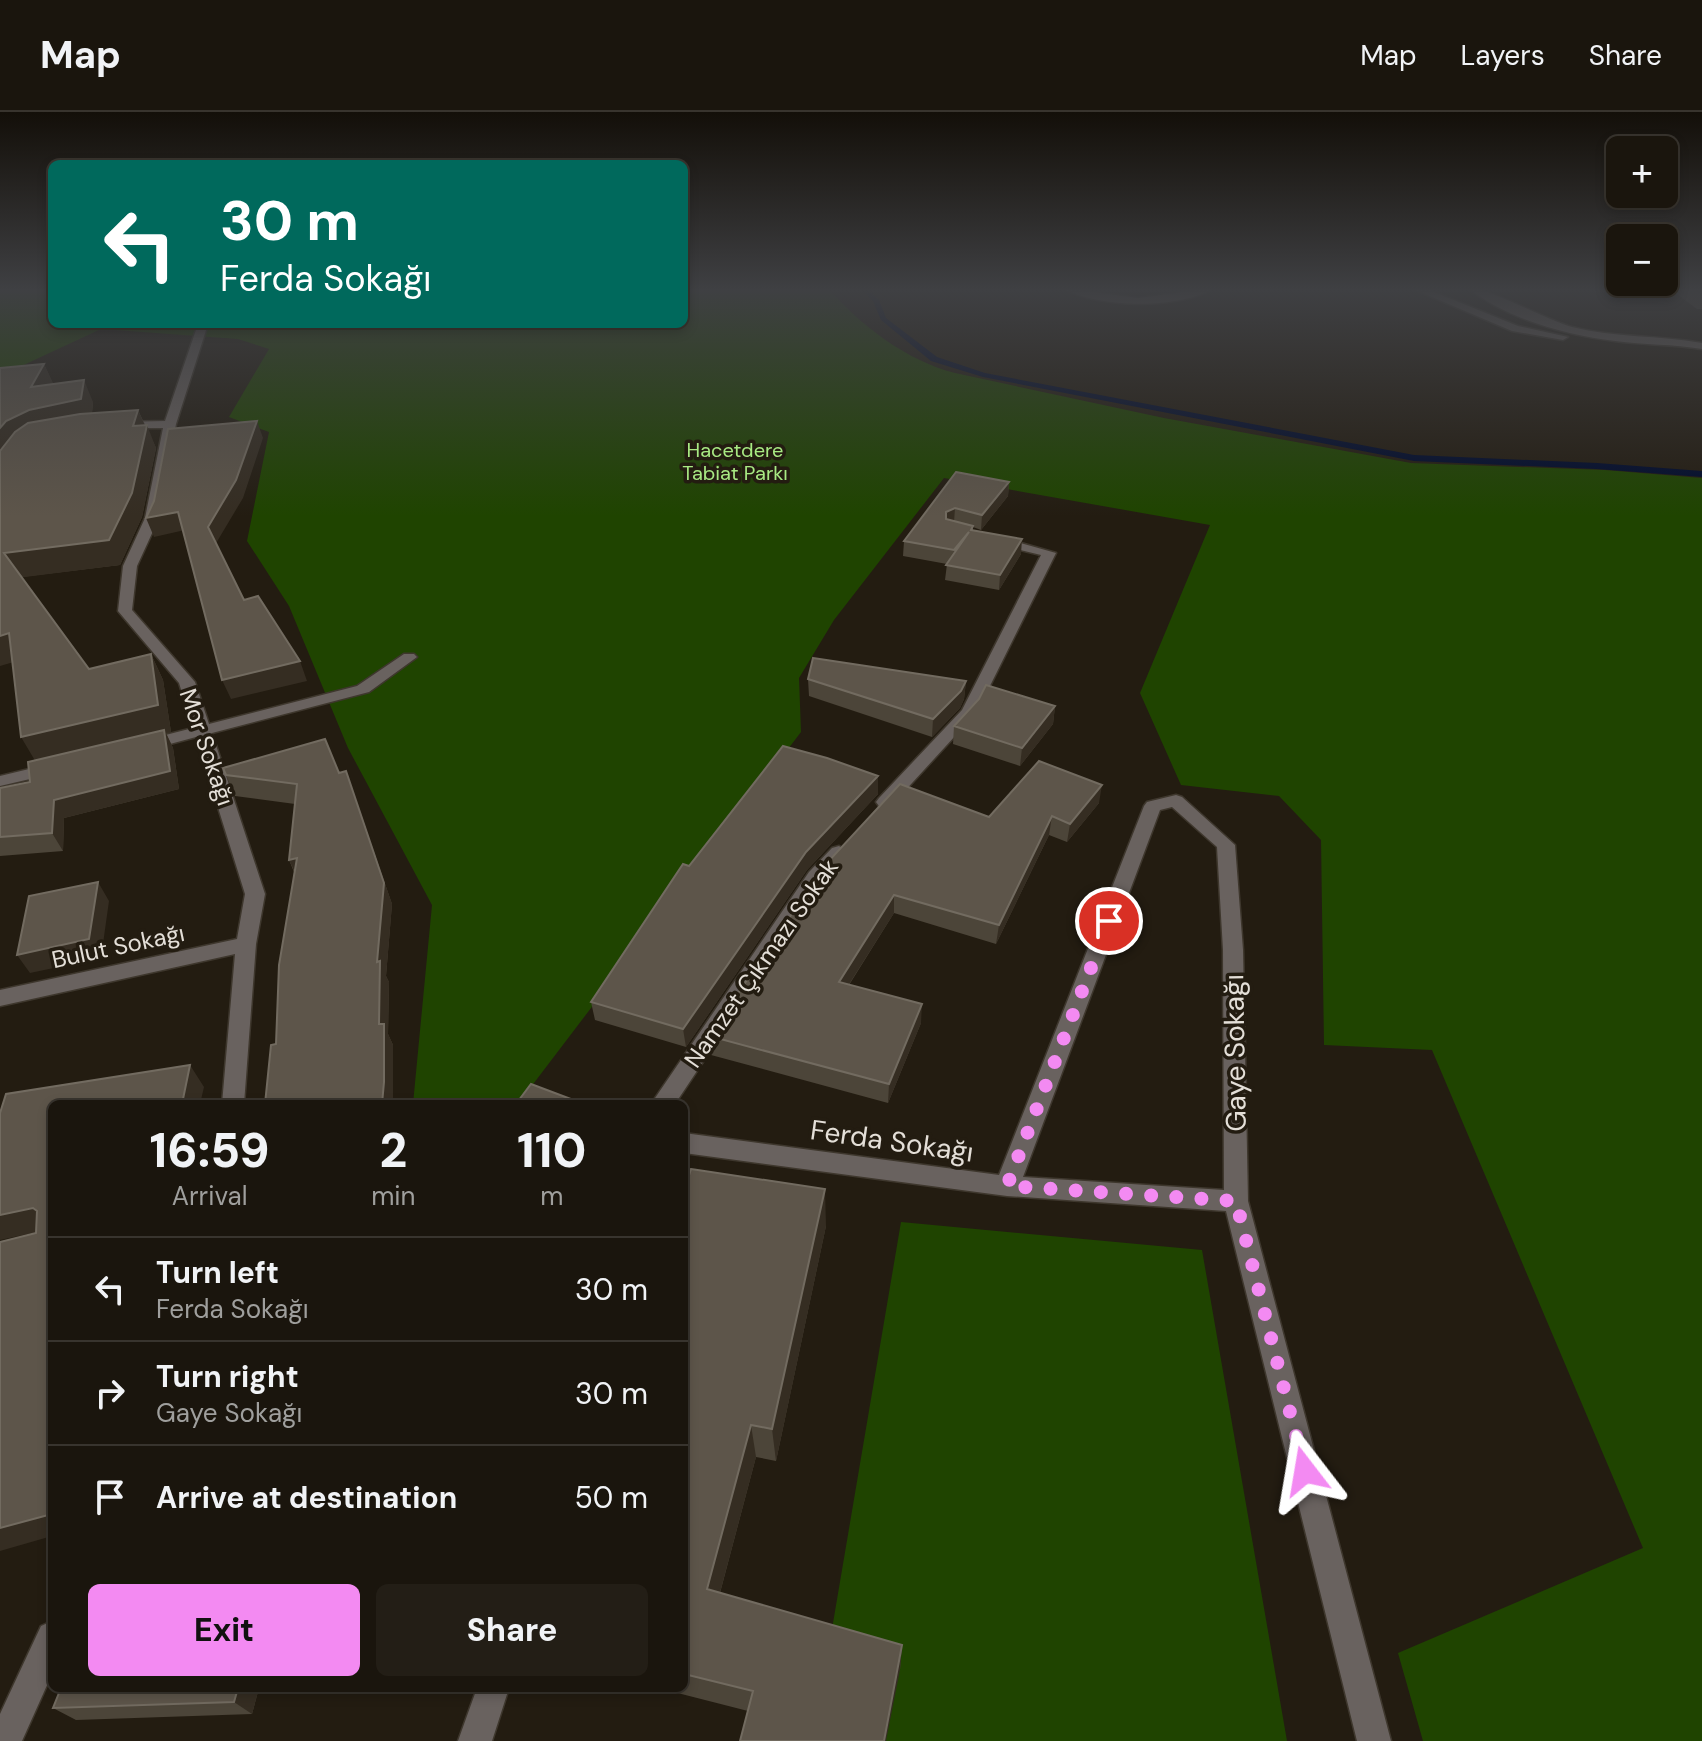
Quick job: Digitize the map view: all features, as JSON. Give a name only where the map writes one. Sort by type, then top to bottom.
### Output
[{"type":"street","name":"Mor Sokağı","points":[[190,364],[170,424],[152,518],[130,566],[125,611],[187,682],[255,894],[246,944],[233,1100]]},
{"type":"street","points":[[107,427],[170,424]]},
{"type":"street","points":[[877,811],[969,712],[1049,553],[980,536]]},
{"type":"street","points":[[130,750],[363,689],[409,657]]},
{"type":"street","points":[[0,781],[72,764]]},
{"type":"street","name":"Gaye Sokağı","points":[[1007,1186],[1153,806],[1176,801],[1226,845],[1233,950],[1236,1201],[1374,1741]]},
{"type":"street","name":"Namzet Çıkmazı Sokak","points":[[665,1100],[816,877],[857,833]]},
{"type":"street","name":"Bulut Sokağı","points":[[0,998],[246,944]]},
{"type":"street","name":"Ferda Sokağı","points":[[688,1144],[1007,1186],[1236,1201]]},
{"type":"street","points":[[5,1741],[48,1646]]},
{"type":"street","points":[[475,1741],[492,1692]]},
{"type":"green space","points":[[0,364],[26,364],[0,376]]},
{"type":"green space","name":"Hacetdere Tabiat Parkı","points":[[260,364],[929,364],[955,373],[1164,418],[1411,463],[1605,470],[1702,478],[1702,1741],[1423,1741],[1398,1653],[1643,1548],[1432,1050],[1324,1045],[1321,840],[1279,796],[1181,785],[1140,693],[1210,525],[944,478],[834,620],[799,678],[801,732],[521,1100],[413,1100],[432,905],[348,748],[289,606],[247,541],[269,432],[229,417]]},
{"type":"green space","points":[[901,1222],[1202,1250],[1287,1741],[813,1741]]},
{"type":"building","points":[[44,364],[31,387],[84,380],[81,399],[29,410],[6,421],[0,428],[0,368]]},
{"type":"building","points":[[138,410],[133,426],[147,425],[132,493],[109,540],[4,553],[89,669],[151,654],[158,705],[21,737],[9,633],[0,636],[0,451],[15,432],[28,423],[80,414]]},
{"type":"building","points":[[257,421],[236,480],[208,527],[244,600],[258,596],[300,661],[222,680],[178,512],[146,518],[154,501],[168,429]]},
{"type":"building","points":[[956,472],[1009,482],[982,515],[955,508],[946,512],[946,519],[973,526],[971,530],[1022,539],[1000,575],[946,565],[969,532],[954,550],[904,541]]},
{"type":"building","points":[[813,658],[966,681],[961,691],[933,719],[808,679]]},
{"type":"building","points":[[986,685],[1055,706],[1022,748],[954,726],[979,699]]},
{"type":"building","points":[[164,730],[170,771],[54,800],[52,833],[0,837],[0,788],[30,782],[28,762]]},
{"type":"building","points":[[325,739],[339,773],[346,771],[384,883],[377,962],[380,961],[379,1024],[384,1024],[382,1100],[265,1100],[271,1045],[276,1044],[279,965],[297,858],[289,860],[297,784],[226,775],[223,768]]},
{"type":"building","points":[[783,746],[878,776],[806,852],[683,1029],[591,1002],[683,864],[689,866]]},
{"type":"building","points":[[1039,761],[1102,785],[1070,824],[1052,816],[999,925],[894,895],[839,982],[922,1004],[889,1084],[709,1036],[825,865],[900,784],[989,817]]},
{"type":"building","points":[[98,882],[89,939],[17,955],[29,896]]},
{"type":"building","points":[[190,1065],[183,1100],[48,1100],[48,1515],[0,1528],[0,1242],[36,1233],[37,1211],[33,1208],[0,1215],[0,1113],[6,1094]]},
{"type":"building","points":[[531,1084],[573,1100],[519,1100]]},
{"type":"building","points":[[691,1169],[825,1189],[772,1429],[751,1425],[707,1589],[902,1645],[884,1741],[740,1741],[753,1691],[688,1675],[688,1178]]},
{"type":"building","points":[[59,1692],[237,1692],[234,1702],[53,1708]]},
{"type":"waterway","points":[[949,364],[983,375],[1414,458],[1702,474]]},
{"type":"route","points":[[1109,921],[1007,1186],[1236,1201],[1305,1471]]}]
